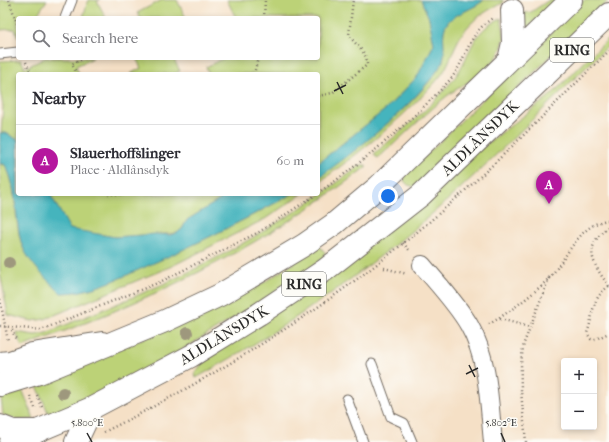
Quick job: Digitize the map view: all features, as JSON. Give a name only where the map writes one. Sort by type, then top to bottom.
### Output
[{"type":"main road","name":"RING","points":[[0,385],[39,372],[165,321],[220,295],[304,245],[334,224],[378,187],[571,0]]},
{"type":"main road","points":[[509,60],[513,43],[513,6]]},
{"type":"main road","name":"ALDLÂNSDYK","points":[[11,442],[41,420],[92,408],[191,356],[259,314],[325,270],[421,195],[609,14]]},
{"type":"main road","points":[[0,363],[10,362],[32,354],[119,340]]},
{"type":"main road","points":[[76,442],[92,408]]},
{"type":"main road","points":[[0,426],[13,431],[41,420]]},
{"type":"street","points":[[422,265],[469,325],[480,351],[485,366],[493,442]]},
{"type":"lane","points":[[66,16],[72,0]]},
{"type":"lane","points":[[0,54],[16,52]]},
{"type":"lane","points":[[372,364],[391,417],[404,423],[412,442]]},
{"type":"lane","points":[[347,399],[364,442]]},
{"type":"path","points":[[9,0],[16,20]]},
{"type":"path","points":[[264,16],[265,0]]},
{"type":"path","points":[[320,96],[332,93],[366,65],[367,58],[364,52],[349,35],[353,0]]},
{"type":"path","points":[[320,192],[368,156],[449,81],[472,38],[478,31],[513,6]]},
{"type":"path","points":[[76,72],[72,64],[80,60]]},
{"type":"path","points":[[254,72],[258,60]]},
{"type":"path","points":[[28,66],[30,72]]},
{"type":"path","points":[[0,326],[41,330],[160,282],[259,232],[315,196]]},
{"type":"path","points":[[484,326],[499,319],[549,278],[577,240],[597,224],[609,220]]},
{"type":"path","points":[[609,226],[596,238],[592,254],[596,267],[609,286],[599,293],[596,299],[587,333],[591,339],[596,339],[609,334]]},
{"type":"path","points":[[403,243],[410,250]]},
{"type":"path","points":[[526,442],[520,372],[524,343],[549,278]]},
{"type":"path","points":[[0,299],[3,317]]},
{"type":"path","points":[[499,319],[530,327]]},
{"type":"path","points":[[36,391],[41,420]]},
{"type":"green space","points":[[0,0],[47,0],[36,16],[16,16],[16,32],[15,29],[0,30]]},
{"type":"green space","points":[[88,0],[100,0],[97,1],[105,16],[84,16]]},
{"type":"green space","points":[[162,0],[177,0],[185,16],[139,16],[137,13]]},
{"type":"green space","points":[[227,0],[421,0],[429,18],[434,44],[417,77],[386,109],[320,161],[320,72],[208,72],[206,67],[220,60],[320,60],[320,16],[235,16]]},
{"type":"green space","points":[[484,0],[503,0],[503,3],[474,20],[463,32],[444,71],[426,93],[365,147],[320,182],[320,176],[385,126],[430,81],[443,60],[444,32],[448,22],[455,16]]},
{"type":"green space","points":[[549,0],[557,0],[522,33],[520,14],[531,12]]},
{"type":"green space","points":[[584,0],[609,0],[415,187],[408,185],[404,181],[405,176]]},
{"type":"green space","points":[[501,18],[504,39],[501,50],[488,68],[442,100],[378,158],[375,156],[374,154],[435,101],[458,72],[476,38],[490,24]]},
{"type":"green space","points":[[609,38],[609,45],[465,184],[403,238],[370,264],[302,313],[232,358],[196,378],[194,375],[205,359],[551,95]]},
{"type":"green space","points":[[21,60],[25,68],[41,60],[89,60],[76,66],[78,72],[16,72],[16,139],[6,133],[1,133],[3,107],[0,90],[0,61]]},
{"type":"green space","points":[[137,60],[174,60],[180,71],[134,72],[141,68]]},
{"type":"green space","points":[[0,164],[4,164],[11,180],[19,236],[24,250],[61,293],[82,291],[112,281],[199,242],[288,196],[299,196],[265,219],[172,266],[45,319],[32,321],[8,315],[0,272]]},
{"type":"green space","points":[[361,165],[366,165],[366,167],[325,197],[285,224],[201,271],[114,311],[22,347],[16,332],[35,335],[46,333],[187,273],[264,231],[320,196]]},
{"type":"green space","points":[[51,196],[226,196],[187,220],[182,229],[177,233],[115,237],[70,230]]},
{"type":"green space","points":[[319,246],[325,252],[323,259],[224,324],[190,345],[120,383],[49,415],[36,383],[216,308],[263,283]]},
{"type":"green space","points":[[22,389],[34,419],[18,420],[3,415],[1,397]]},
{"type":"water","points":[[421,0],[484,0],[455,16],[448,22],[444,32],[444,54],[441,65],[416,96],[384,126],[320,176],[320,161],[386,109],[417,77],[434,44],[429,18]]},
{"type":"water","points":[[0,133],[6,133],[16,139],[16,196],[51,196],[70,229],[115,237],[155,234],[170,235],[177,233],[182,229],[187,220],[226,196],[288,196],[238,223],[125,276],[83,291],[61,293],[29,258],[22,245],[14,191],[8,171],[4,164],[0,164]]},
{"type":"place","name":"Slauerhoffslinger","points":[[549,204]]}]
